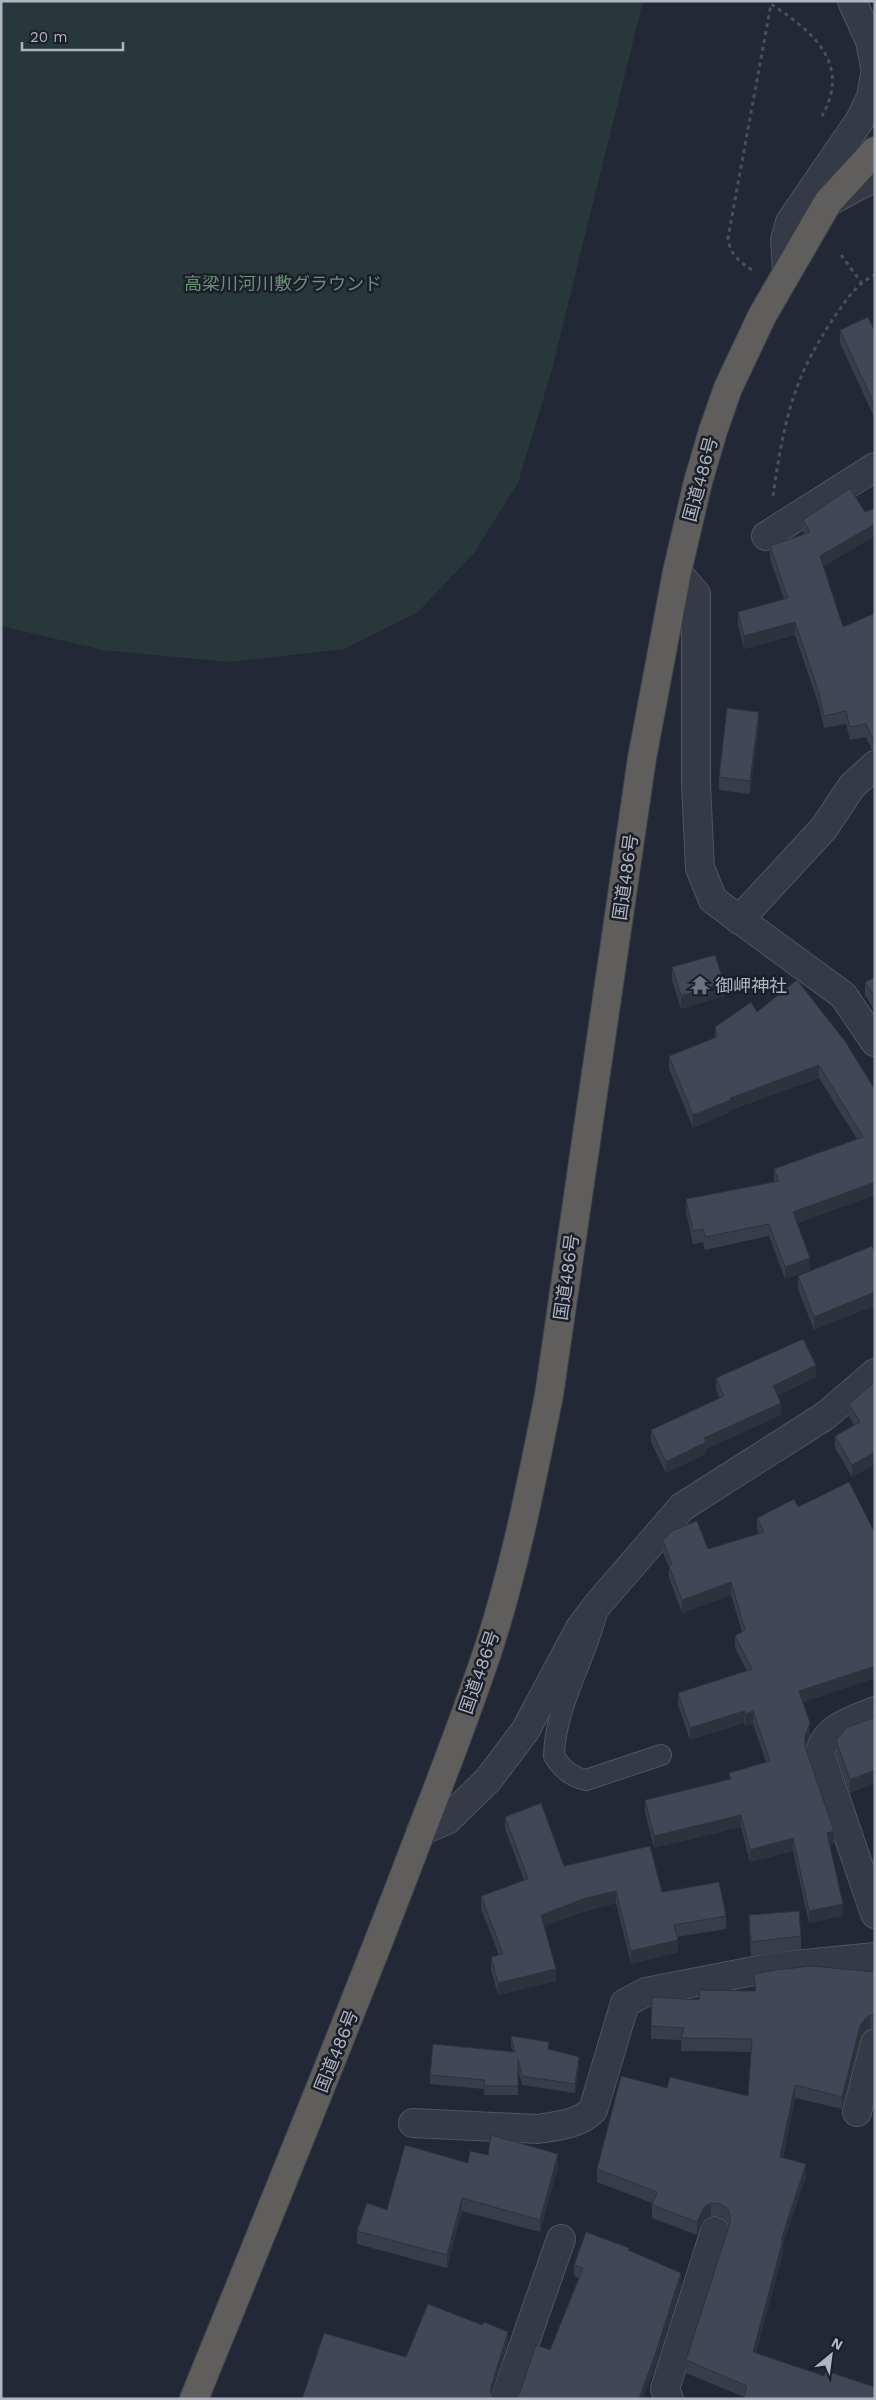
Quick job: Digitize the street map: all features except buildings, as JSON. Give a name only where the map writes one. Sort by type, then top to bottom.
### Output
[{"type":"highway","name":"国道486号","points":[[194,2399],[342,2037],[488,1650],[530,1488],[549,1395],[642,758],[677,572],[712,431],[728,388],[782,279],[828,202],[875,151]]},
{"type":"street","points":[[853,1],[875,22]]},
{"type":"street","points":[[853,1],[870,41],[875,67]]},
{"type":"street","points":[[782,279],[785,240],[790,222],[860,120],[871,97],[875,74]]},
{"type":"street","points":[[828,202],[875,177]]},
{"type":"street","points":[[766,536],[871,477]]},
{"type":"street","points":[[677,572],[696,594],[696,784],[700,868],[713,900],[843,995],[875,1042]]},
{"type":"street","points":[[740,920],[824,828],[852,786],[875,765]]},
{"type":"street","points":[[421,1831],[446,1820],[488,1780],[525,1731],[580,1628],[599,1603],[682,1507],[825,1416],[875,1373]]},
{"type":"street","points":[[875,1711],[836,1729],[822,1742],[820,1752],[875,1914]]},
{"type":"street","points":[[413,2123],[538,2129],[558,2126],[586,2117],[593,2110],[625,2003],[634,1997],[646,1992],[774,1967],[875,1957]]},
{"type":"street","points":[[857,2112],[875,2043]]},
{"type":"street","points":[[669,2399],[665,2389],[715,2231]]},
{"type":"street","points":[[505,2399],[561,2239]]},
{"type":"lane","points":[[599,1603],[591,1636],[556,1726],[554,1756],[568,1772],[576,1778],[586,1780],[661,1756]]},
{"type":"path","points":[[782,279],[735,258],[730,250],[728,238],[772,4],[798,21],[822,46],[831,63],[833,82],[825,110],[818,124]]},
{"type":"path","points":[[841,255],[861,282]]},
{"type":"path","points":[[766,536],[777,466],[796,390],[821,337],[861,282],[875,275]]},
{"type":"green space","name":"高梁川河川敷グラウンド","points":[[1,1],[643,1],[551,373],[518,483],[474,553],[418,612],[344,649],[229,662],[103,650],[1,626]]},
{"type":"place","name":"御岬神社","points":[[700,985]]}]
